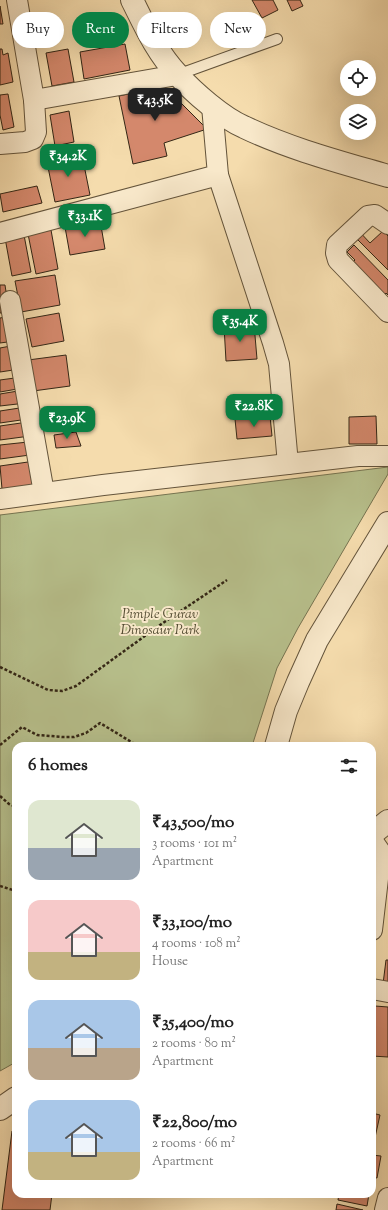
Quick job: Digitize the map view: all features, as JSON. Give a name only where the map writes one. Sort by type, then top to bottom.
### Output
[{"type":"street","points":[[0,144],[25,142],[33,139],[36,132],[34,100],[17,0]]},
{"type":"street","points":[[132,0],[153,43],[177,75],[212,106],[243,127],[287,144],[388,176]]},
{"type":"street","points":[[34,100],[177,75]]},
{"type":"street","points":[[212,106],[218,175],[275,350],[278,364],[288,464]]},
{"type":"street","points":[[0,233],[218,175]]},
{"type":"street","points":[[388,224],[375,215],[368,216],[337,245],[336,253],[338,260],[388,312]]},
{"type":"street","points":[[10,301],[44,493]]},
{"type":"street","points":[[0,499],[103,485],[358,456],[388,456]]},
{"type":"street","points":[[277,742],[286,711],[317,640],[388,523]]},
{"type":"street","points":[[376,831],[388,821]]},
{"type":"street","points":[[376,846],[381,853],[376,896]]},
{"type":"street","points":[[376,990],[388,992]]},
{"type":"street","points":[[0,1109],[12,1101]]},
{"type":"street","points":[[386,1210],[388,1198]]},
{"type":"lane","points":[[177,75],[277,39]]},
{"type":"path","points":[[0,667],[48,690],[62,691],[76,686],[160,625],[227,580]]},
{"type":"path","points":[[0,745],[22,727],[37,735],[63,738],[74,737],[86,733],[100,723],[131,742]]},
{"type":"path","points":[[0,796],[12,805]]},
{"type":"path","points":[[0,886],[12,890]]},
{"type":"green space","name":"Pimple Gurav Dinosaur Park","points":[[388,467],[388,474],[298,628],[277,668],[253,742],[12,742],[12,1064],[0,1071],[0,515]]},
{"type":"building","points":[[252,0],[273,0],[278,10],[266,16],[266,12],[259,12]]},
{"type":"building","points":[[287,0],[300,0],[303,6],[292,11]]},
{"type":"building","points":[[0,6],[3,24],[0,24]]},
{"type":"building","points":[[102,48],[126,48],[130,70],[84,79],[80,52]]},
{"type":"building","points":[[0,49],[2,49],[3,55],[8,53],[13,82],[0,85]]},
{"type":"building","points":[[68,49],[74,82],[52,86],[46,53]]},
{"type":"building","points":[[164,86],[207,129],[164,143],[167,156],[133,164],[119,96]]},
{"type":"building","points":[[8,94],[14,127],[3,130],[0,115],[0,95]]},
{"type":"building","points":[[69,111],[74,142],[55,146],[50,115]]},
{"type":"building","points":[[82,155],[90,195],[55,202],[47,162]]},
{"type":"building","points":[[37,186],[42,203],[3,212],[0,194]]},
{"type":"building","points":[[100,220],[105,249],[70,255],[65,227]]},
{"type":"building","points":[[357,229],[370,243],[383,231],[388,236],[388,270],[352,234]]},
{"type":"building","points":[[51,230],[58,269],[36,274],[28,234]]},
{"type":"building","points":[[24,235],[31,272],[12,276],[5,238]]},
{"type":"building","points":[[354,245],[388,280],[388,295],[386,293],[383,296],[351,264],[355,260],[347,252]]},
{"type":"building","points":[[55,275],[60,305],[21,312],[15,281]]},
{"type":"building","points":[[0,285],[5,285],[9,312],[0,313]]},
{"type":"building","points":[[59,313],[64,341],[32,347],[26,319]]},
{"type":"building","points":[[11,316],[15,341],[0,343],[0,318]]},
{"type":"building","points":[[254,324],[257,359],[226,361],[224,326]]},
{"type":"building","points":[[16,345],[20,369],[0,372],[0,348]]},
{"type":"building","points":[[66,355],[70,386],[33,391],[28,360]]},
{"type":"building","points":[[22,377],[23,388],[0,392],[0,380]]},
{"type":"building","points":[[24,390],[26,403],[0,406],[0,394]]},
{"type":"building","points":[[26,407],[28,419],[0,423],[0,411]]},
{"type":"building","points":[[270,416],[272,436],[237,439],[235,419]]},
{"type":"building","points":[[376,416],[377,444],[349,444],[349,417]]},
{"type":"building","points":[[28,422],[30,436],[0,440],[0,426]]},
{"type":"building","points":[[76,432],[81,446],[56,448],[54,435]]},
{"type":"building","points":[[28,442],[30,455],[0,459],[0,445]]},
{"type":"building","points":[[35,461],[38,485],[2,489],[0,466]]},
{"type":"building","points":[[386,960],[388,960],[388,985],[383,984]]},
{"type":"building","points":[[376,1006],[388,1007],[388,1057],[376,1056]]},
{"type":"building","points":[[376,1114],[380,1115],[376,1133]]},
{"type":"building","points":[[12,1131],[12,1198],[52,1198],[50,1210],[2,1210]]},
{"type":"building","points":[[376,1155],[381,1156],[376,1178]]},
{"type":"building","points":[[338,1198],[368,1198],[367,1206],[338,1200]]},
{"type":"building","points":[[337,1204],[363,1210],[336,1210]]}]
